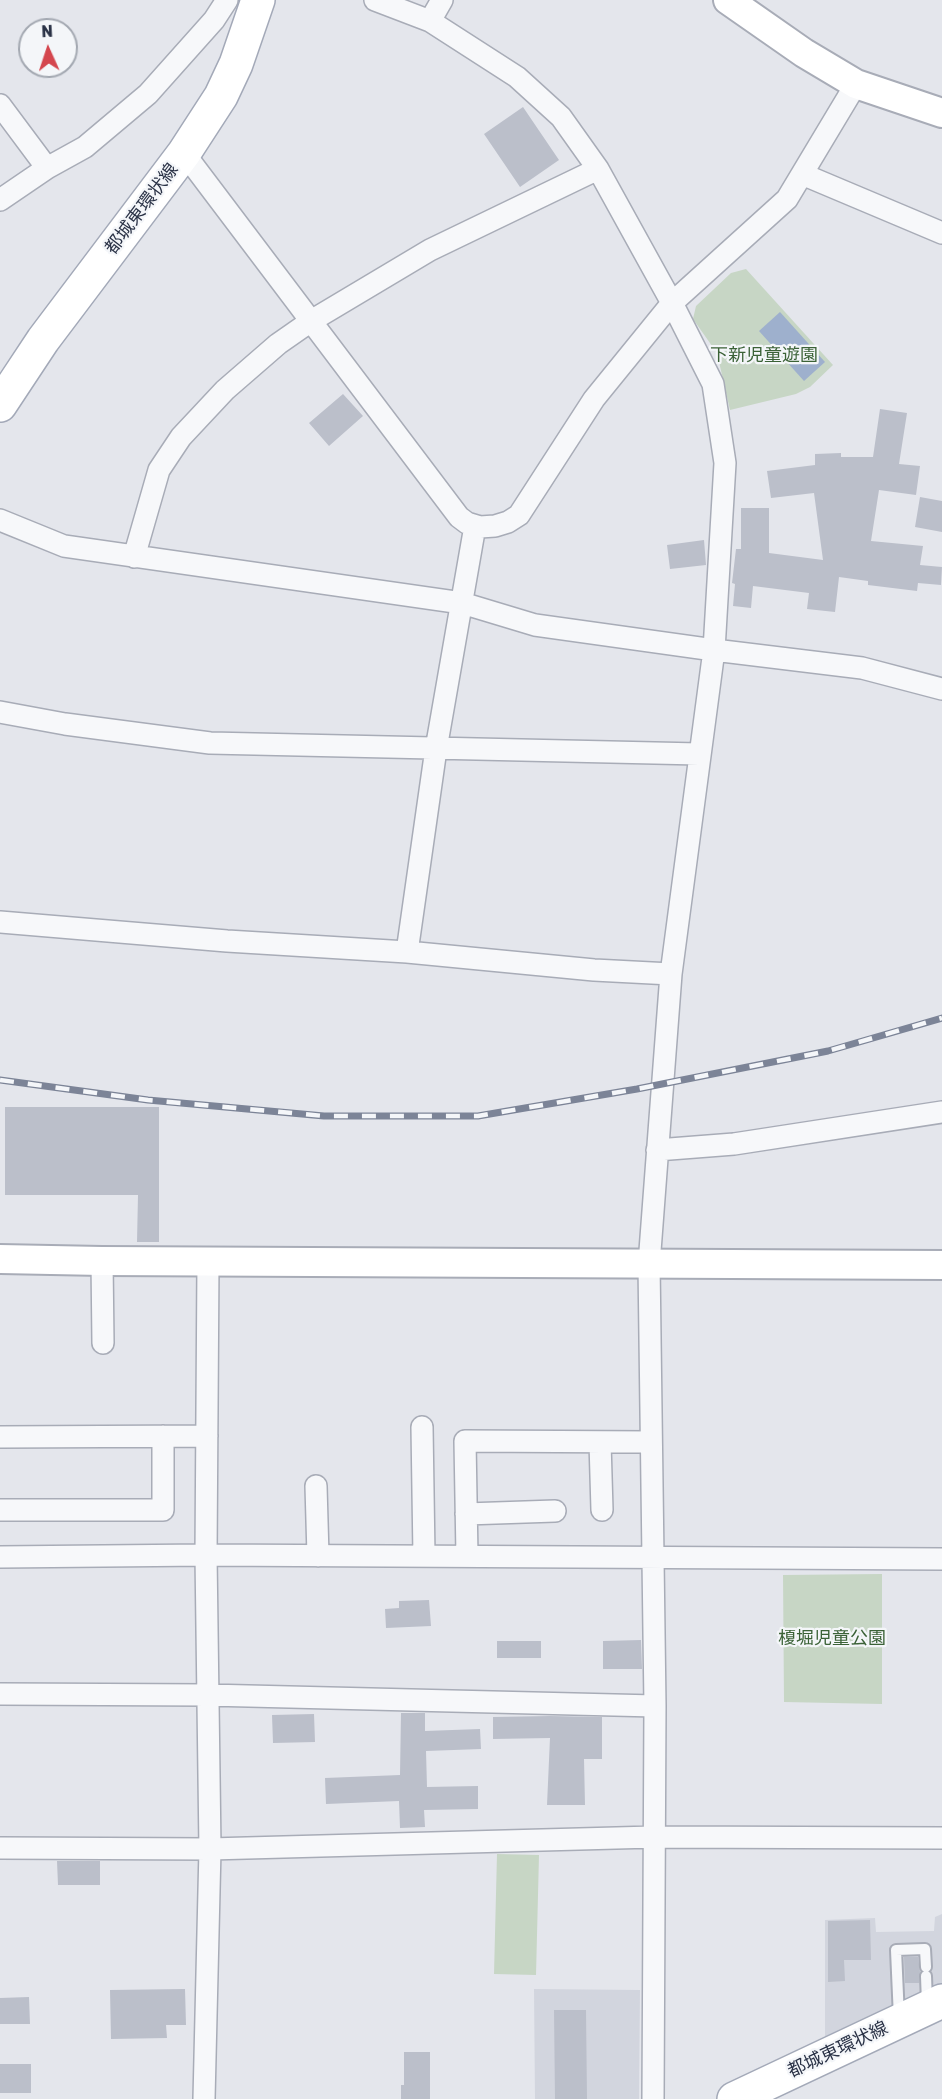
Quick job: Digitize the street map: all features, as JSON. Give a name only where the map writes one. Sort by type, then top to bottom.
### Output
[{"type":"main road","name":"都城東環状線","points":[[0,405],[43,340],[184,153],[221,96],[236,64],[258,0]]},
{"type":"main road","name":"都城東環状線","points":[[734,2099],[924,1995]]},
{"type":"street","points":[[0,200],[47,168],[85,147],[148,94],[214,20],[227,0]]},
{"type":"street","points":[[375,0],[430,21],[517,77],[561,117],[598,169],[672,303],[713,384],[725,463],[714,651],[671,975],[649,1264],[655,1706],[653,2099]]},
{"type":"street","points":[[430,21],[442,0]]},
{"type":"street","points":[[728,0],[804,53],[856,84],[942,113]]},
{"type":"street","points":[[184,153],[459,517],[475,526],[495,526],[519,515],[594,399],[672,303],[787,199],[856,84]]},
{"type":"street","points":[[0,105],[47,168]]},
{"type":"street","points":[[134,557],[159,470],[181,437],[225,390],[278,344],[311,321],[430,250],[598,169]]},
{"type":"street","points":[[802,174],[942,233]]},
{"type":"street","points":[[0,519],[64,546],[462,603],[535,625],[714,651],[862,668],[942,689]]},
{"type":"street","points":[[407,952],[436,749],[475,526]]},
{"type":"street","points":[[0,712],[65,724],[210,743],[699,754]]},
{"type":"street","points":[[0,922],[227,941],[407,952],[671,975]]},
{"type":"street","points":[[657,1150],[734,1144],[942,1112]]},
{"type":"street","points":[[0,1259],[102,1262],[942,1265]]},
{"type":"street","points":[[102,1262],[103,1343]]},
{"type":"street","points":[[204,2099],[210,1849],[206,1555],[207,1262]]},
{"type":"street","points":[[422,1427],[424,1556]]},
{"type":"street","points":[[0,1509],[163,1510],[163,1436]]},
{"type":"street","points":[[0,1437],[207,1436]]},
{"type":"street","points":[[467,1556],[465,1441],[651,1442]]},
{"type":"street","points":[[600,1442],[602,1510]]},
{"type":"street","points":[[316,1486],[318,1556]]},
{"type":"street","points":[[466,1514],[555,1511]]},
{"type":"street","points":[[0,1557],[206,1555],[942,1559]]},
{"type":"street","points":[[0,1694],[208,1695],[655,1706]]},
{"type":"street","points":[[0,1848],[210,1849],[653,1837],[942,1838]]},
{"type":"shaded area","points":[[942,1914],[942,1985],[825,2039],[825,1920],[875,1918],[876,1932],[934,1931],[935,1917]]},
{"type":"shaded area","points":[[534,1989],[640,1990],[639,2099],[535,2099]]},
{"type":"green space","name":"下新児童遊園","points":[[746,269],[833,365],[810,387],[796,394],[730,410],[717,353],[693,319],[696,306],[731,273]]},
{"type":"green space","name":"榎堀児童公園","points":[[882,1574],[882,1704],[784,1702],[783,1575]]},
{"type":"green space","points":[[497,1854],[539,1855],[536,1975],[494,1974]]},
{"type":"water","points":[[780,312],[825,362],[804,381],[759,331]]},
{"type":"building","points":[[523,107],[559,160],[520,187],[484,134]]},
{"type":"building","points":[[343,394],[363,416],[329,446],[309,423]]},
{"type":"building","points":[[880,409],[907,413],[899,464],[920,466],[916,495],[879,490],[871,541],[923,546],[920,565],[942,567],[941,585],[918,583],[917,591],[868,585],[868,581],[839,577],[835,612],[807,609],[809,593],[753,586],[751,608],[733,606],[735,584],[732,583],[736,549],[741,549],[741,508],[769,508],[769,553],[823,560],[814,493],[771,498],[767,471],[815,465],[815,454],[841,453],[841,457],[873,457]]},
{"type":"building","points":[[920,497],[942,501],[942,532],[915,527]]},
{"type":"building","points":[[704,540],[706,565],[670,569],[667,545]]},
{"type":"building","points":[[5,1107],[159,1107],[159,1242],[137,1242],[138,1195],[5,1195]]},
{"type":"building","points":[[429,1600],[431,1626],[386,1628],[385,1609],[399,1608],[399,1601]]},
{"type":"building","points":[[641,1640],[642,1669],[603,1669],[603,1641]]},
{"type":"building","points":[[497,1641],[541,1641],[541,1658],[497,1658]]},
{"type":"building","points":[[401,1713],[425,1713],[425,1731],[480,1729],[481,1749],[426,1751],[427,1787],[478,1786],[478,1809],[424,1810],[425,1827],[400,1828],[399,1801],[326,1804],[325,1778],[400,1775]]},
{"type":"building","points":[[314,1714],[315,1742],[273,1743],[272,1715]]},
{"type":"building","points":[[493,1717],[602,1717],[602,1759],[584,1759],[585,1805],[547,1805],[550,1738],[493,1739]]},
{"type":"building","points":[[57,1861],[100,1861],[100,1885],[58,1885]]},
{"type":"building","points":[[870,1920],[871,1960],[844,1960],[845,1981],[828,1982],[828,1921]]},
{"type":"building","points":[[904,1957],[918,1957],[919,1983],[905,1983]]},
{"type":"building","points":[[185,1989],[186,2025],[166,2025],[167,2038],[111,2039],[110,1990]]},
{"type":"building","points":[[29,1997],[30,2024],[0,2024],[0,1998]]},
{"type":"building","points":[[554,2010],[586,2010],[587,2099],[555,2099]]},
{"type":"building","points":[[404,2052],[430,2052],[430,2099],[401,2099],[401,2085],[404,2085]]},
{"type":"building","points":[[0,2064],[31,2064],[31,2093],[0,2093]]},
{"type":"railway","points":[[0,1080],[148,1100],[324,1116],[478,1116],[637,1089],[828,1051],[942,1018]]}]
